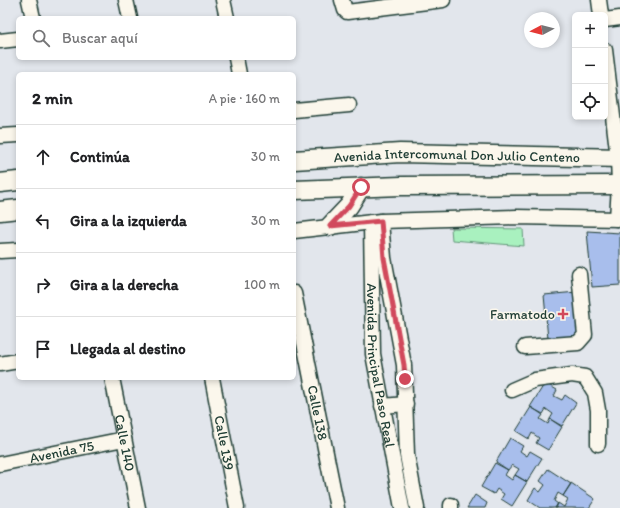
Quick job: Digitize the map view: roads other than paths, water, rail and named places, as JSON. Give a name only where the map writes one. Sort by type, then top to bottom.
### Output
[{"type":"main road","name":"Avenida Intercomunal Don Julio Centeno","points":[[296,160],[400,153],[619,158]]},
{"type":"main road","points":[[0,183],[16,181]]},
{"type":"main road","name":"Avenida Intercomunal Don Julio Centeno","points":[[296,190],[402,186],[619,185]]},
{"type":"main road","points":[[330,226],[349,206],[361,187]]},
{"type":"main road","points":[[0,211],[16,209]]},
{"type":"street","points":[[29,0],[33,16]]},
{"type":"street","points":[[126,0],[130,16]]},
{"type":"street","points":[[223,0],[227,16]]},
{"type":"street","points":[[342,0],[347,12],[436,0]]},
{"type":"street","points":[[599,0],[601,12]]},
{"type":"street","points":[[608,20],[620,18]]},
{"type":"street","points":[[0,41],[16,39]]},
{"type":"street","points":[[236,60],[239,72]]},
{"type":"street","points":[[296,231],[376,221],[516,217],[619,219],[619,158],[608,73]]},
{"type":"street","points":[[296,110],[349,104]]},
{"type":"street","points":[[0,136],[16,135]]},
{"type":"street","name":"Avenida Principal Paso Real","points":[[376,221],[404,365],[406,455],[417,508]]},
{"type":"street","name":"Avenida Principal Paso Real","points":[[376,221],[373,354],[402,508]]},
{"type":"street","points":[[0,251],[16,250]]},
{"type":"street","points":[[525,347],[578,343],[585,335],[579,274]]},
{"type":"street","name":"Calle 138","points":[[296,316],[297,328],[337,508]]},
{"type":"street","points":[[0,364],[16,361]]},
{"type":"street","points":[[512,390],[535,380],[572,374],[584,377],[595,393],[598,410],[598,444]]},
{"type":"street","name":"Calle 140","points":[[112,380],[138,508]]},
{"type":"street","name":"Calle 139","points":[[212,380],[237,508]]},
{"type":"street","points":[[382,406],[406,404]]},
{"type":"street","name":"Avenida 75","points":[[0,464],[124,439]]},
{"type":"place","name":"Farmatodo","points":[[563,314]]}]
